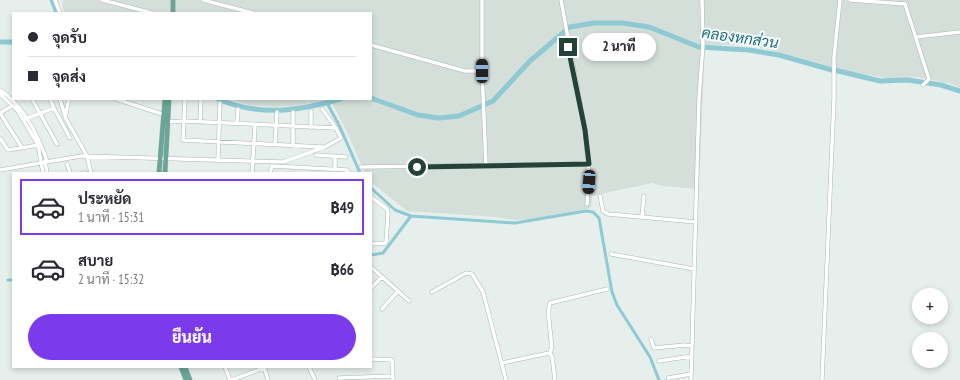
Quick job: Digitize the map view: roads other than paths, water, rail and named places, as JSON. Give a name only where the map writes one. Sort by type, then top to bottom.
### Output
[{"type":"main road","points":[[170,12],[173,0]]},
{"type":"main road","points":[[172,6],[173,12]]},
{"type":"main road","points":[[159,172],[168,122],[164,100]]},
{"type":"main road","points":[[165,172],[163,157],[169,100]]},
{"type":"main road","points":[[181,368],[186,380]]},
{"type":"main road","points":[[185,368],[190,380]]},
{"type":"street","points":[[55,0],[60,12]]},
{"type":"street","points":[[102,0],[148,12]]},
{"type":"street","points":[[203,0],[249,12]]},
{"type":"street","points":[[482,0],[482,71],[486,165]]},
{"type":"street","points":[[561,0],[566,37],[585,130],[589,164],[587,204]]},
{"type":"street","points":[[691,380],[699,93],[703,46],[702,0]]},
{"type":"street","points":[[822,380],[834,98],[834,57],[840,0]]},
{"type":"street","points":[[850,0],[905,4],[929,79],[923,85]]},
{"type":"street","points":[[916,37],[960,32]]},
{"type":"street","points":[[372,45],[465,71],[482,71]]},
{"type":"street","points":[[0,90],[19,106],[40,145],[47,172]]},
{"type":"street","points":[[0,94],[25,119]]},
{"type":"street","points":[[33,100],[57,144]]},
{"type":"street","points":[[50,100],[70,138]]},
{"type":"street","points":[[60,100],[65,117],[87,156],[91,172]]},
{"type":"street","points":[[65,117],[69,100]]},
{"type":"street","points":[[119,100],[166,116]]},
{"type":"street","points":[[185,100],[183,140],[325,147]]},
{"type":"street","points":[[200,122],[201,100]]},
{"type":"street","points":[[218,159],[220,103]]},
{"type":"street","points":[[12,106],[0,113],[22,148]]},
{"type":"street","points":[[25,119],[54,108]]},
{"type":"street","points":[[237,124],[238,109]]},
{"type":"street","points":[[0,170],[45,161],[87,156],[163,157],[283,162],[325,147],[341,138],[336,128],[322,109]]},
{"type":"street","points":[[311,111],[311,128]]},
{"type":"street","points":[[275,145],[277,112]]},
{"type":"street","points":[[293,112],[293,146]]},
{"type":"street","points":[[168,122],[184,121],[276,127],[336,128]]},
{"type":"street","points":[[252,172],[255,126]]},
{"type":"street","points":[[0,138],[8,150],[40,145]]},
{"type":"street","points":[[316,155],[346,157]]},
{"type":"street","points":[[335,156],[335,170]]},
{"type":"street","points":[[43,172],[45,161]]},
{"type":"street","points":[[67,164],[70,172]]},
{"type":"street","points":[[361,167],[589,164]]},
{"type":"street","points":[[270,172],[271,167],[309,171],[346,170],[348,172]]},
{"type":"street","points":[[288,172],[289,168]]},
{"type":"street","points":[[600,196],[605,213],[696,222]]},
{"type":"street","points":[[642,216],[644,196]]},
{"type":"street","points":[[372,197],[387,209],[388,212],[386,243],[372,244]]},
{"type":"street","points":[[611,254],[694,269]]},
{"type":"street","points":[[372,268],[409,300]]},
{"type":"street","points":[[432,292],[466,273],[472,274],[483,292],[506,380]]},
{"type":"street","points":[[372,287],[382,276]]},
{"type":"street","points":[[555,380],[550,353],[552,349],[549,330],[550,303],[607,289]]},
{"type":"street","points":[[382,309],[398,291]]},
{"type":"street","points":[[651,339],[654,348],[686,345],[692,346]]},
{"type":"street","points":[[502,363],[550,353]]},
{"type":"street","points":[[659,361],[692,356]]},
{"type":"street","points":[[339,378],[393,378],[392,360],[372,359]]},
{"type":"street","points":[[225,368],[231,380],[262,368]]},
{"type":"street","points":[[265,368],[268,380]]},
{"type":"street","points":[[309,368],[315,380]]},
{"type":"street","points":[[668,378],[691,374]]},
{"type":"waterway","points":[[51,0],[56,12]]},
{"type":"waterway","name":"คลองหกส่วน","points":[[372,98],[418,115],[439,118],[459,116],[493,101],[530,61],[570,27],[594,23],[622,23],[649,27],[699,47],[749,50],[779,55],[832,70]]},
{"type":"waterway","name":"คลองหกส่วน","points":[[0,42],[12,42]]},
{"type":"waterway","name":"คลองหกส่วน","points":[[834,70],[880,81],[908,80],[941,85],[960,91]]},
{"type":"waterway","name":"คลองหกส่วน","points":[[221,100],[234,105],[264,110],[310,107],[337,100]]},
{"type":"waterway","points":[[327,103],[340,127],[360,172]]},
{"type":"waterway","points":[[372,189],[395,210],[411,216],[515,223],[586,211],[593,212],[599,218],[612,292],[617,305],[650,357],[659,380]]},
{"type":"waterway","points":[[372,255],[383,253],[411,216]]}]
